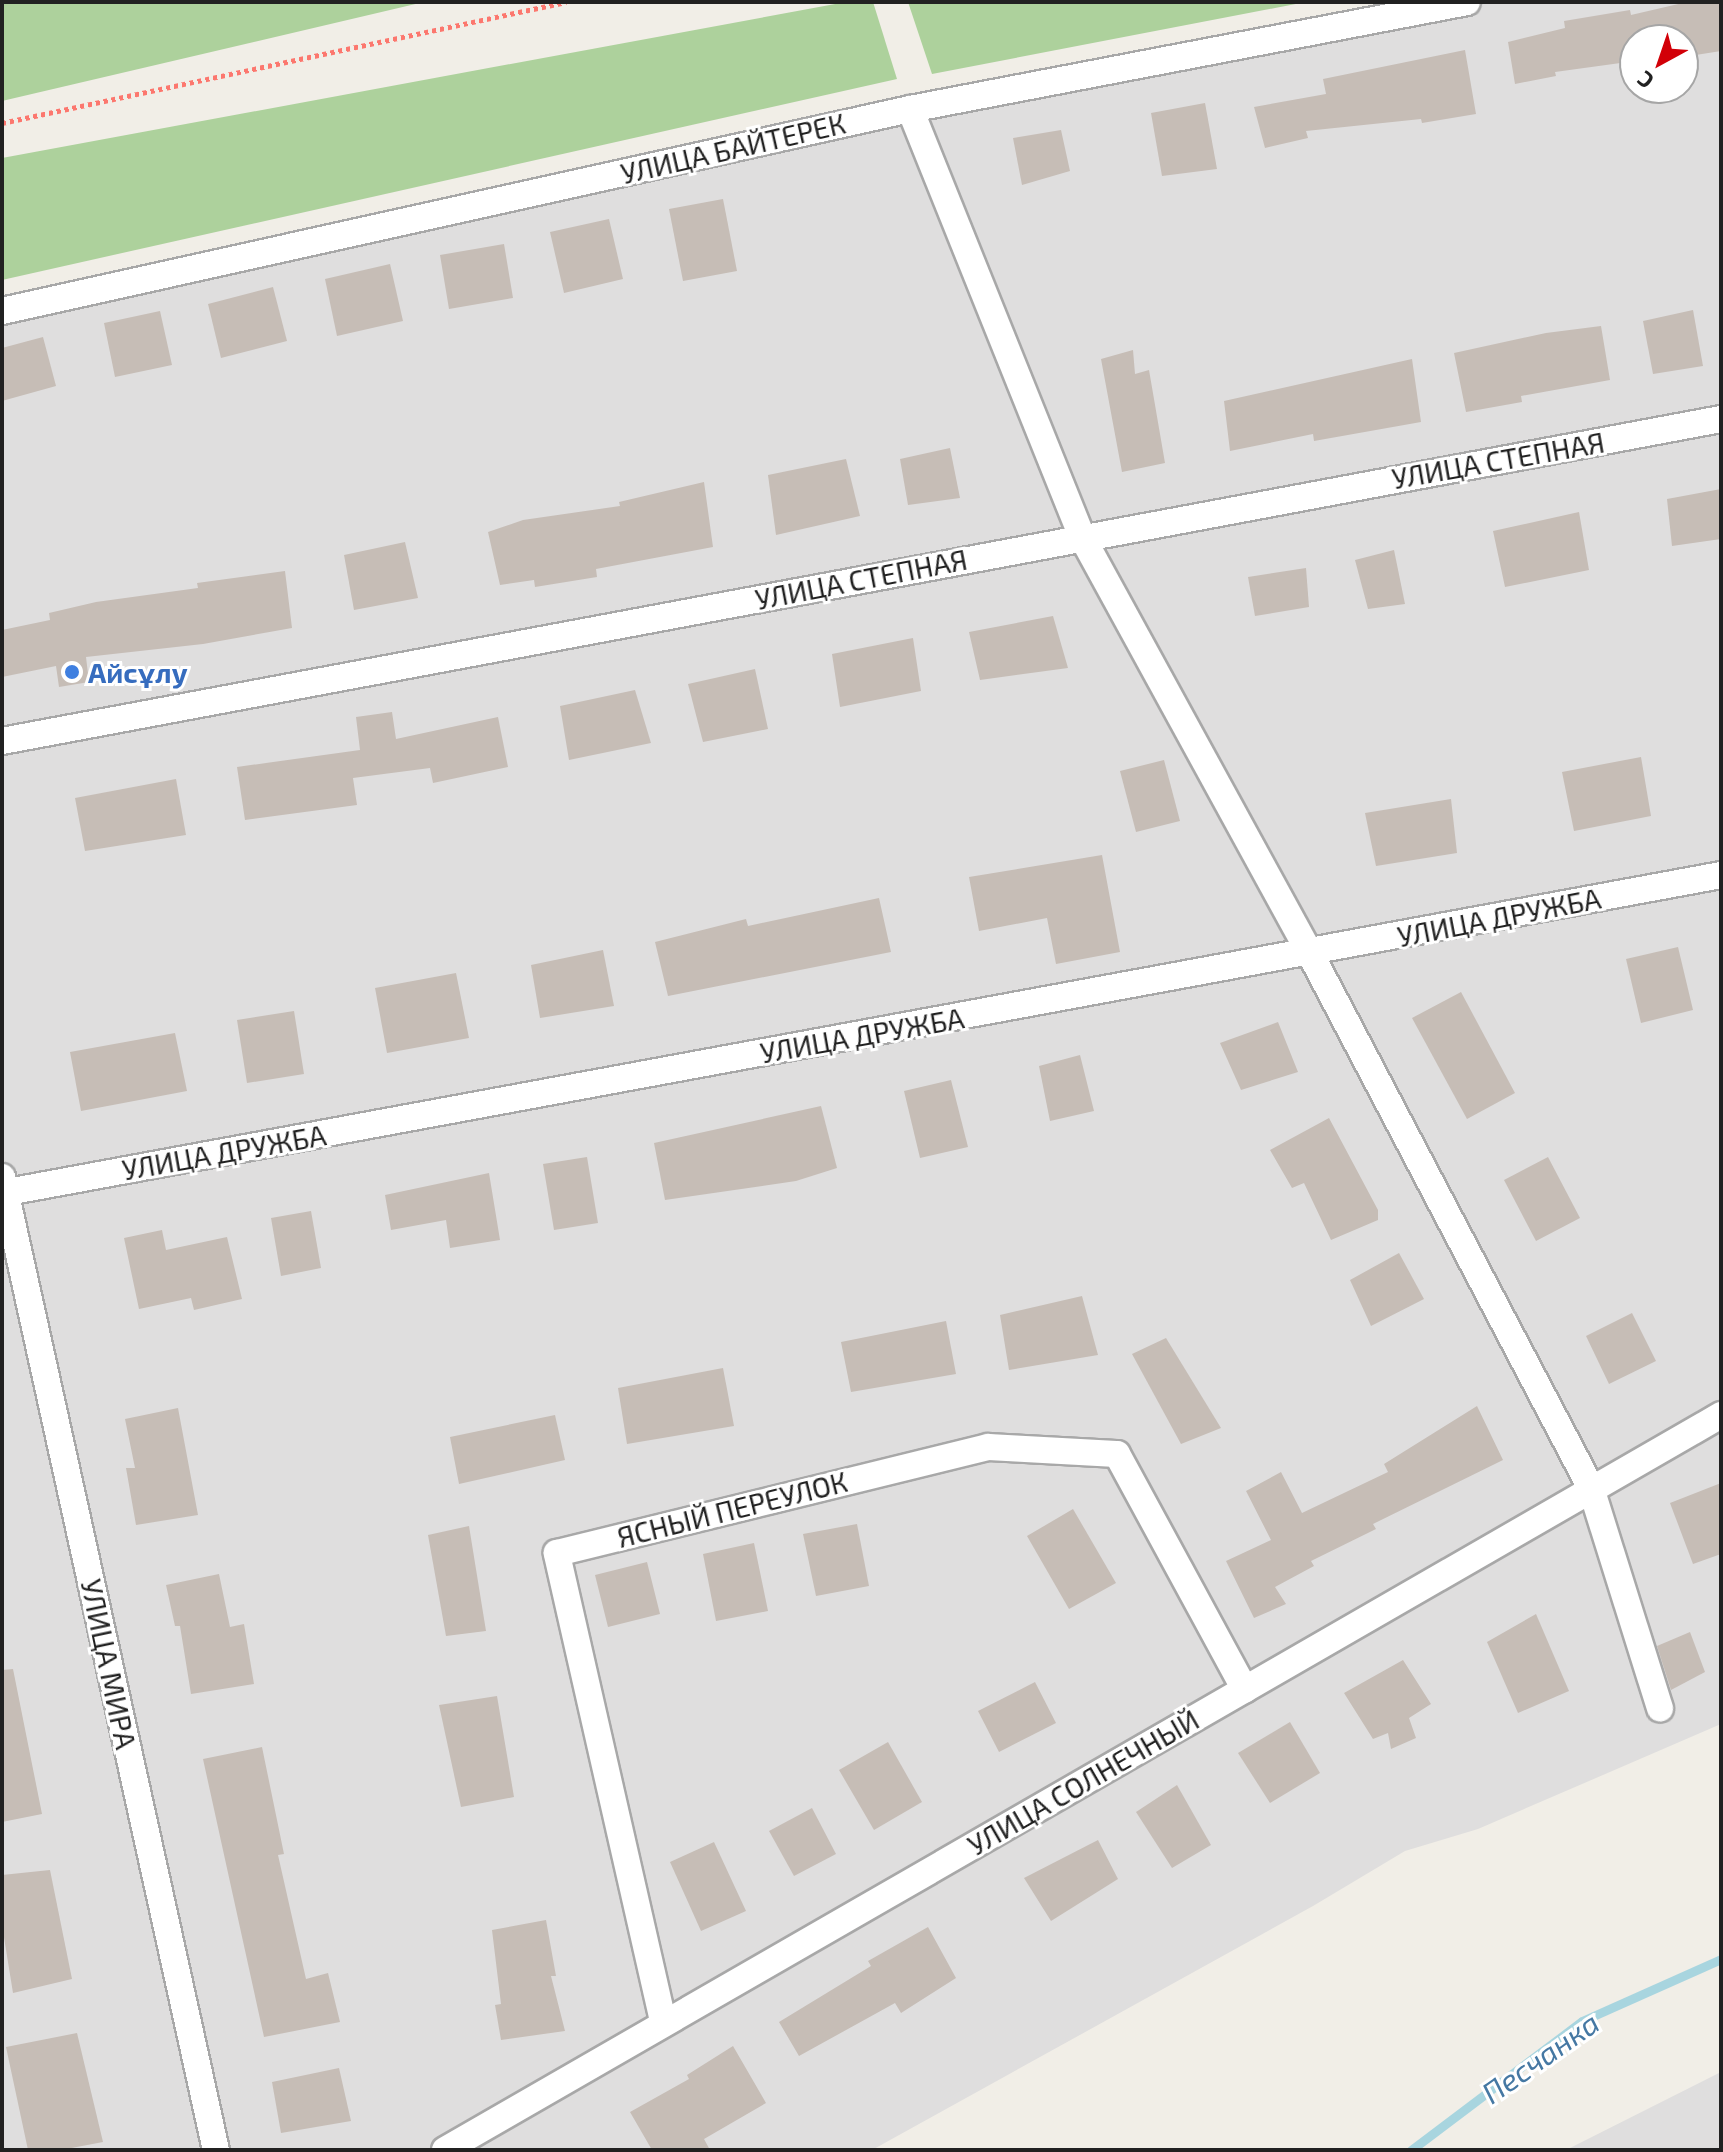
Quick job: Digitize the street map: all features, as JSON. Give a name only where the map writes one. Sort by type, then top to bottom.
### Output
[{"type":"street","name":"УЛИЦА БАЙТЕРЕК","points":[[2,311],[910,109],[1467,2]]},
{"type":"street","points":[[910,109],[1082,537],[1310,953],[1591,1488],[1660,1708]]},
{"type":"street","name":"УЛИЦА СТЕПНАЯ","points":[[2,741],[1721,419]]},
{"type":"street","name":"УЛИЦА ДРУЖБА","points":[[3,1187],[1310,953],[1721,875]]},
{"type":"street","name":"УЛИЦА МИРА","points":[[3,1187],[216,2150]]},
{"type":"street","name":"УЛИЦА СОЛНЕЧНЫЙ","points":[[445,2150],[663,2021],[1721,1415]]},
{"type":"street","name":"ЯСНЫЙ ПЕРЕУЛОК","points":[[663,2021],[557,1553],[988,1447],[1117,1454],[1245,1690]]},
{"type":"path","points":[[2,123],[566,2]]},
{"type":"shaded area","points":[[1467,2],[1721,2],[1721,1724],[1478,1829],[1405,1851],[1313,1906],[872,2150],[2,2150],[2,311]]},
{"type":"shaded area","points":[[1721,2072],[1721,2150],[1568,2150],[1570,2148]]},
{"type":"green space","points":[[2,2],[424,2],[2,101]]},
{"type":"green space","points":[[846,2],[873,2],[897,79],[2,280],[2,158]]},
{"type":"green space","points":[[908,2],[1306,2],[932,74]]},
{"type":"building","points":[[1687,2],[1721,2],[1721,51],[1699,54],[1699,24],[1619,24],[1619,63],[1555,72],[1556,76],[1515,84],[1508,42],[1565,28],[1564,21],[1630,10],[1631,15]]},
{"type":"building","points":[[1465,50],[1476,114],[1422,123],[1421,119],[1306,131],[1308,138],[1265,148],[1254,107],[1326,94],[1323,79]]},
{"type":"building","points":[[1205,103],[1217,169],[1162,176],[1151,113]]},
{"type":"building","points":[[1061,130],[1070,171],[1022,185],[1013,138]]},
{"type":"building","points":[[723,199],[737,271],[683,281],[669,209]]},
{"type":"building","points":[[609,219],[623,279],[564,293],[550,232]]},
{"type":"building","points":[[504,244],[513,298],[449,309],[440,255]]},
{"type":"building","points":[[390,264],[403,321],[337,336],[325,279]]},
{"type":"building","points":[[273,287],[287,341],[221,358],[208,304]]},
{"type":"building","points":[[1693,310],[1703,366],[1653,374],[1643,321]]},
{"type":"building","points":[[160,311],[172,365],[115,377],[104,323]]},
{"type":"building","points":[[1601,326],[1610,380],[1521,396],[1522,402],[1466,412],[1454,353],[1546,333]]},
{"type":"building","points":[[43,337],[56,386],[2,401],[2,348]]},
{"type":"building","points":[[1133,350],[1135,374],[1149,370],[1165,463],[1122,472],[1101,359]]},
{"type":"building","points":[[1412,359],[1421,422],[1314,441],[1313,434],[1230,451],[1224,401]]},
{"type":"building","points":[[950,448],[960,498],[908,505],[900,459]]},
{"type":"building","points":[[846,459],[860,516],[776,535],[768,475]]},
{"type":"building","points":[[704,482],[713,547],[596,569],[597,577],[535,587],[534,580],[500,585],[488,532],[523,520],[620,506],[619,502]]},
{"type":"building","points":[[1721,489],[1721,539],[1672,546],[1667,499]]},
{"type":"building","points":[[1579,512],[1589,570],[1505,587],[1493,531]]},
{"type":"building","points":[[405,542],[418,598],[354,610],[344,555]]},
{"type":"building","points":[[1394,550],[1405,604],[1368,609],[1355,560]]},
{"type":"building","points":[[1306,568],[1309,607],[1255,616],[1248,577]]},
{"type":"building","points":[[285,571],[292,628],[203,644],[86,657],[89,682],[59,687],[56,666],[2,677],[2,630],[50,620],[49,613],[96,602],[198,588],[197,583]]},
{"type":"building","points":[[1053,616],[1068,668],[980,680],[969,632]]},
{"type":"building","points":[[913,638],[921,691],[840,707],[832,654]]},
{"type":"building","points":[[755,669],[768,729],[703,742],[688,684]]},
{"type":"building","points":[[635,690],[651,743],[569,760],[560,706]]},
{"type":"building","points":[[392,712],[396,739],[498,717],[508,767],[433,783],[430,768],[353,778],[357,805],[245,820],[237,767],[360,750],[356,717]]},
{"type":"building","points":[[1641,757],[1651,816],[1574,831],[1562,772]]},
{"type":"building","points":[[1164,760],[1180,821],[1136,832],[1120,771]]},
{"type":"building","points":[[176,779],[186,835],[85,851],[75,798]]},
{"type":"building","points":[[1451,799],[1457,853],[1376,866],[1365,813]]},
{"type":"building","points":[[1102,855],[1120,952],[1056,964],[1047,918],[979,931],[969,877]]},
{"type":"building","points":[[879,898],[891,952],[668,996],[655,942],[746,919],[748,926]]},
{"type":"building","points":[[1678,947],[1693,1010],[1641,1023],[1626,959]]},
{"type":"building","points":[[603,950],[614,1006],[540,1018],[531,965]]},
{"type":"building","points":[[456,973],[469,1038],[387,1053],[375,988]]},
{"type":"building","points":[[1461,992],[1515,1093],[1467,1119],[1412,1018]]},
{"type":"building","points":[[294,1011],[304,1074],[247,1083],[237,1020]]},
{"type":"building","points":[[1278,1022],[1298,1072],[1241,1090],[1220,1043]]},
{"type":"building","points":[[175,1033],[187,1091],[81,1111],[70,1052]]},
{"type":"building","points":[[1080,1055],[1094,1111],[1050,1121],[1039,1066]]},
{"type":"building","points":[[951,1080],[968,1147],[920,1158],[904,1091]]},
{"type":"building","points":[[821,1106],[837,1168],[796,1181],[665,1200],[654,1143]]},
{"type":"building","points":[[1329,1118],[1378,1210],[1378,1220],[1331,1240],[1304,1183],[1292,1188],[1270,1150]]},
{"type":"building","points":[[587,1157],[598,1223],[554,1230],[543,1164]]},
{"type":"building","points":[[1548,1157],[1580,1218],[1536,1241],[1504,1180]]},
{"type":"building","points":[[489,1173],[500,1240],[450,1248],[446,1220],[391,1230],[385,1195]]},
{"type":"building","points":[[311,1211],[321,1268],[281,1276],[271,1218]]},
{"type":"building","points":[[162,1230],[166,1250],[227,1237],[242,1299],[194,1310],[191,1298],[139,1309],[124,1238]]},
{"type":"building","points":[[1399,1253],[1424,1299],[1371,1326],[1350,1280]]},
{"type":"building","points":[[1082,1296],[1098,1355],[1009,1370],[1000,1315]]},
{"type":"building","points":[[1632,1313],[1656,1361],[1609,1384],[1586,1336]]},
{"type":"building","points":[[946,1321],[956,1374],[851,1392],[841,1342]]},
{"type":"building","points":[[1166,1338],[1221,1428],[1181,1444],[1132,1354]]},
{"type":"building","points":[[723,1368],[734,1426],[627,1444],[618,1388]]},
{"type":"building","points":[[1477,1406],[1503,1460],[1373,1524],[1376,1529],[1311,1561],[1314,1566],[1275,1587],[1286,1604],[1254,1618],[1226,1561],[1271,1540],[1246,1491],[1281,1472],[1302,1513],[1388,1472],[1384,1464]]},
{"type":"building","points":[[178,1408],[198,1515],[136,1525],[126,1468],[135,1468],[125,1419]]},
{"type":"building","points":[[555,1415],[565,1460],[459,1484],[450,1437]]},
{"type":"building","points":[[1721,1483],[1721,1554],[1693,1564],[1670,1503]]},
{"type":"building","points":[[1073,1509],[1116,1583],[1069,1609],[1027,1536]]},
{"type":"building","points":[[857,1524],[869,1586],[816,1596],[803,1534]]},
{"type":"building","points":[[469,1526],[486,1631],[446,1636],[428,1535]]},
{"type":"building","points":[[754,1543],[768,1611],[716,1621],[703,1554]]},
{"type":"building","points":[[647,1562],[660,1614],[608,1627],[595,1575]]},
{"type":"building","points":[[219,1574],[230,1627],[244,1624],[254,1684],[191,1694],[180,1626],[175,1626],[166,1585]]},
{"type":"building","points":[[1536,1614],[1569,1691],[1518,1713],[1487,1642]]},
{"type":"building","points":[[1690,1632],[1705,1672],[1671,1690],[1657,1646]]},
{"type":"building","points":[[1403,1660],[1431,1704],[1409,1718],[1416,1738],[1391,1749],[1388,1733],[1373,1739],[1344,1693]]},
{"type":"building","points":[[13,1669],[42,1814],[2,1822],[2,1670]]},
{"type":"building","points":[[1035,1682],[1056,1723],[999,1752],[978,1711]]},
{"type":"building","points":[[497,1696],[514,1797],[461,1807],[439,1705]]},
{"type":"building","points":[[1290,1722],[1320,1773],[1270,1803],[1238,1753]]},
{"type":"building","points":[[888,1742],[922,1802],[874,1830],[839,1770]]},
{"type":"building","points":[[262,1747],[284,1854],[278,1855],[306,1979],[328,1973],[340,2022],[264,2037],[203,1759]]},
{"type":"building","points":[[1177,1785],[1211,1845],[1172,1868],[1136,1812]]},
{"type":"building","points":[[812,1808],[836,1854],[794,1876],[769,1831]]},
{"type":"building","points":[[1098,1840],[1118,1879],[1051,1921],[1024,1878]]},
{"type":"building","points":[[714,1842],[746,1911],[701,1931],[670,1862]]},
{"type":"building","points":[[50,1870],[72,1979],[13,1993],[2,1925],[2,1875]]},
{"type":"building","points":[[546,1920],[556,1976],[551,1976],[565,2031],[501,2040],[495,2005],[501,2004],[492,1930]]},
{"type":"building","points":[[928,1927],[956,1978],[901,2013],[895,2003],[799,2056],[779,2022],[871,1966],[868,1961]]},
{"type":"building","points":[[77,2033],[103,2142],[61,2150],[28,2150],[6,2047]]},
{"type":"building","points":[[733,2046],[766,2103],[704,2139],[710,2150],[652,2150],[630,2112],[689,2079],[687,2075]]},
{"type":"building","points":[[339,2068],[351,2121],[281,2133],[272,2082]]},
{"type":"waterway","name":"Песчанка","points":[[1411,2150],[1582,2021],[1721,1959]]},
{"type":"place","name":"Айсұлу","points":[[72,672]]}]
